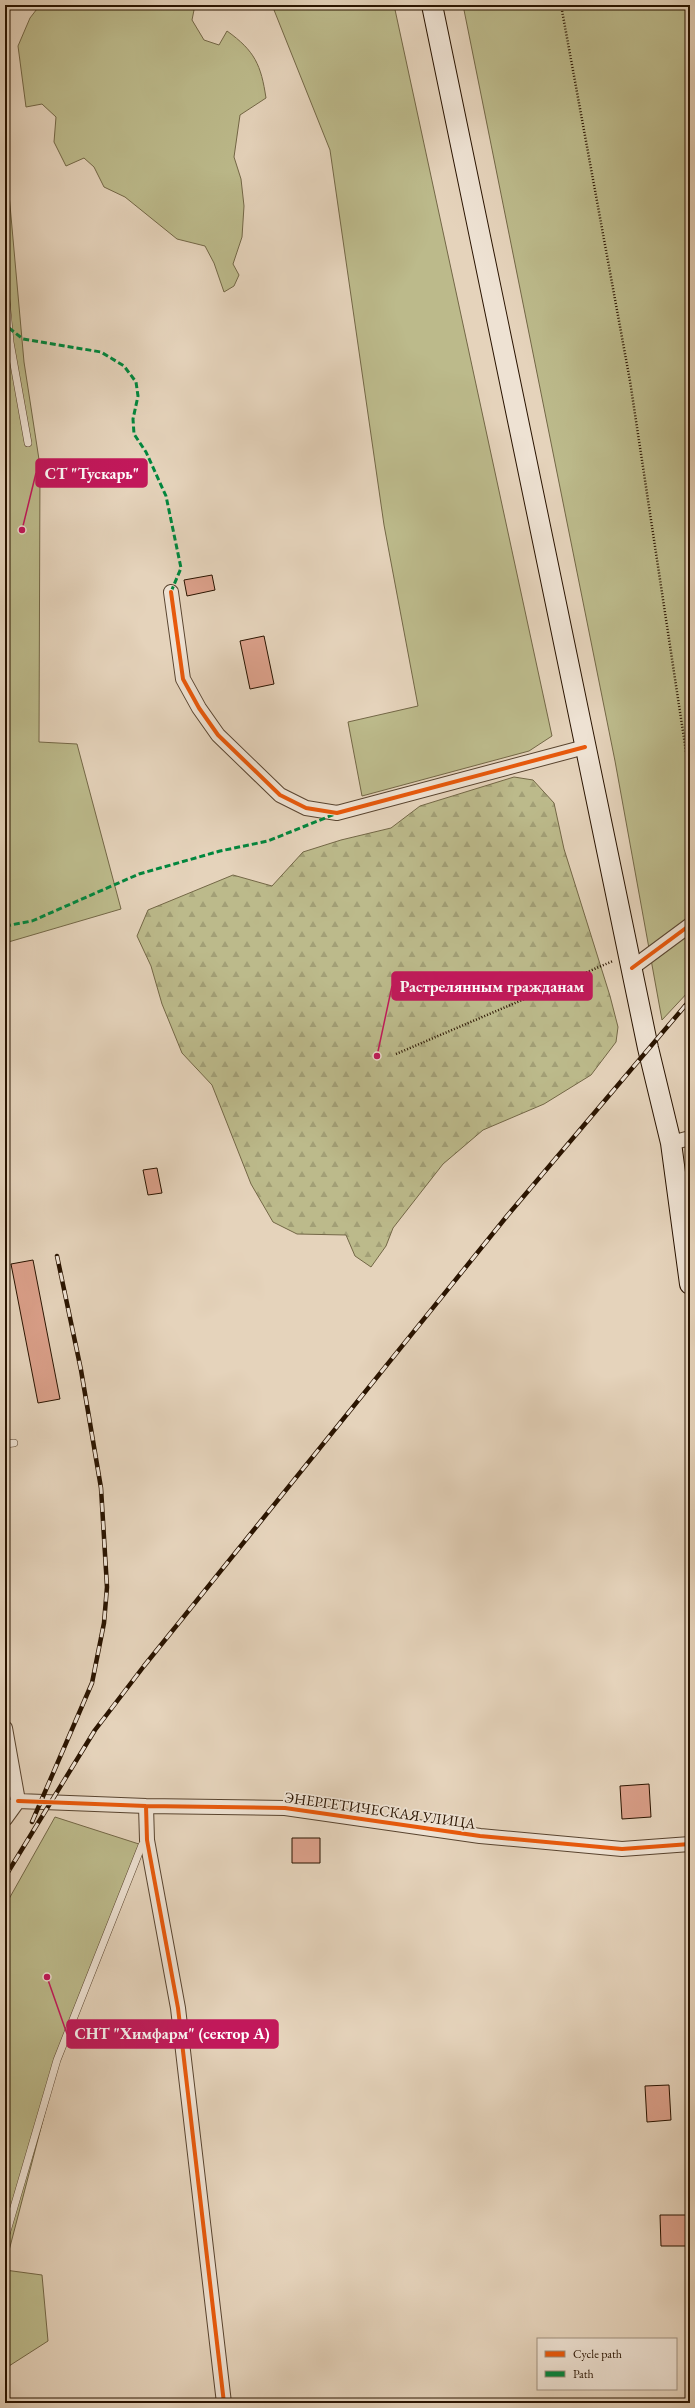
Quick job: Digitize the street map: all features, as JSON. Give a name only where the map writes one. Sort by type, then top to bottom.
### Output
[{"type":"main road","points":[[432,5],[585,747],[630,961],[671,1143],[690,1284]]},
{"type":"street","points":[[171,592],[183,679],[199,708],[218,735],[280,795],[306,808],[337,813],[585,747]]},
{"type":"street","points":[[630,961],[690,925]]},
{"type":"street","points":[[671,1143],[690,1138]]},
{"type":"street","points":[[5,1728],[18,1801],[5,1819]]},
{"type":"street","name":"ЭНЕРГЕТИЧЕСКАЯ УЛИЦА","points":[[18,1801],[146,1806],[285,1808],[480,1836],[622,1849],[690,1844]]},
{"type":"street","points":[[146,1806],[147,1840],[178,2008],[224,2403]]},
{"type":"lane","points":[[5,288],[10,342],[28,443]]},
{"type":"lane","points":[[5,1444],[14,1443]]},
{"type":"lane","points":[[5,2238],[57,2060],[142,1845],[147,1840]]},
{"type":"path","points":[[561,5],[630,381],[690,778]]},
{"type":"path","points":[[396,1054],[630,961]]},
{"type":"green space","points":[[40,5],[195,5],[192,20],[204,40],[219,45],[227,31],[237,38],[250,52],[262,76],[266,98],[240,115],[234,157],[241,179],[244,206],[242,237],[233,264],[239,275],[234,286],[224,292],[214,263],[205,246],[177,239],[125,197],[104,187],[94,167],[84,158],[66,166],[54,142],[56,117],[42,104],[26,107],[18,46],[30,18]]},
{"type":"green space","points":[[272,5],[394,5],[552,736],[529,751],[362,796],[348,722],[418,706],[384,525],[330,150]]},
{"type":"green space","points":[[463,5],[690,5],[690,990],[662,1020],[615,761]]},
{"type":"green space","points":[[5,149],[24,362],[40,466],[39,742],[77,744],[121,909],[5,943]]},
{"type":"green space","points":[[514,777],[533,780],[554,803],[564,849],[610,996],[618,1027],[616,1042],[591,1075],[544,1104],[483,1130],[443,1164],[393,1228],[386,1246],[371,1267],[355,1256],[346,1235],[297,1234],[273,1222],[251,1184],[212,1085],[182,1053],[162,1004],[151,966],[137,936],[148,910],[233,875],[272,886],[303,852],[341,840],[391,828],[420,806]]},
{"type":"green space","points":[[55,1817],[142,1845],[62,2047],[5,2266],[5,1906]]},
{"type":"green space","points":[[5,2270],[42,2275],[48,2341],[9,2366],[9,2403],[5,2403]]},
{"type":"building","points":[[212,575],[215,590],[187,596],[184,580]]},
{"type":"building","points":[[264,636],[274,684],[250,689],[240,641]]},
{"type":"building","points":[[157,1168],[162,1193],[148,1195],[143,1170]]},
{"type":"building","points":[[33,1260],[60,1399],[38,1403],[11,1264]]},
{"type":"building","points":[[649,1784],[651,1817],[622,1819],[620,1786]]},
{"type":"building","points":[[292,1838],[320,1838],[320,1863],[292,1863]]},
{"type":"building","points":[[669,2085],[671,2120],[647,2122],[645,2086]]},
{"type":"building","points":[[660,2215],[687,2215],[688,2246],[661,2246]]},
{"type":"railway","points":[[5,1877],[95,1730],[144,1666],[507,1216],[690,1000]]},
{"type":"railway","points":[[32,1822],[92,1683],[104,1623],[107,1587],[101,1488],[81,1370],[57,1256]]},
{"type":"marked path","points":[[9,328],[23,339],[101,352],[124,366],[136,382],[138,396],[133,419],[134,434],[146,452],[166,496],[181,568],[171,592]]},
{"type":"marked path","points":[[5,926],[32,921],[139,874],[220,851],[268,841],[335,814]]},
{"type":"cycle path","points":[[171,592],[183,679],[199,708],[218,735],[280,795],[306,808],[337,813],[585,747]]},
{"type":"cycle path","points":[[632,968],[690,925]]},
{"type":"cycle path","points":[[18,1801],[146,1806],[285,1808],[480,1836],[622,1849],[690,1844]]},
{"type":"cycle path","points":[[146,1806],[147,1840],[178,2008],[224,2403]]},
{"type":"place","name":"СТ \"Тускарь\"","points":[[22,530]]},
{"type":"place","name":"Растрелянным гражданам","points":[[377,1056]]},
{"type":"place","name":"СНТ \"Химфарм\" (сектор А)","points":[[47,1977]]}]
